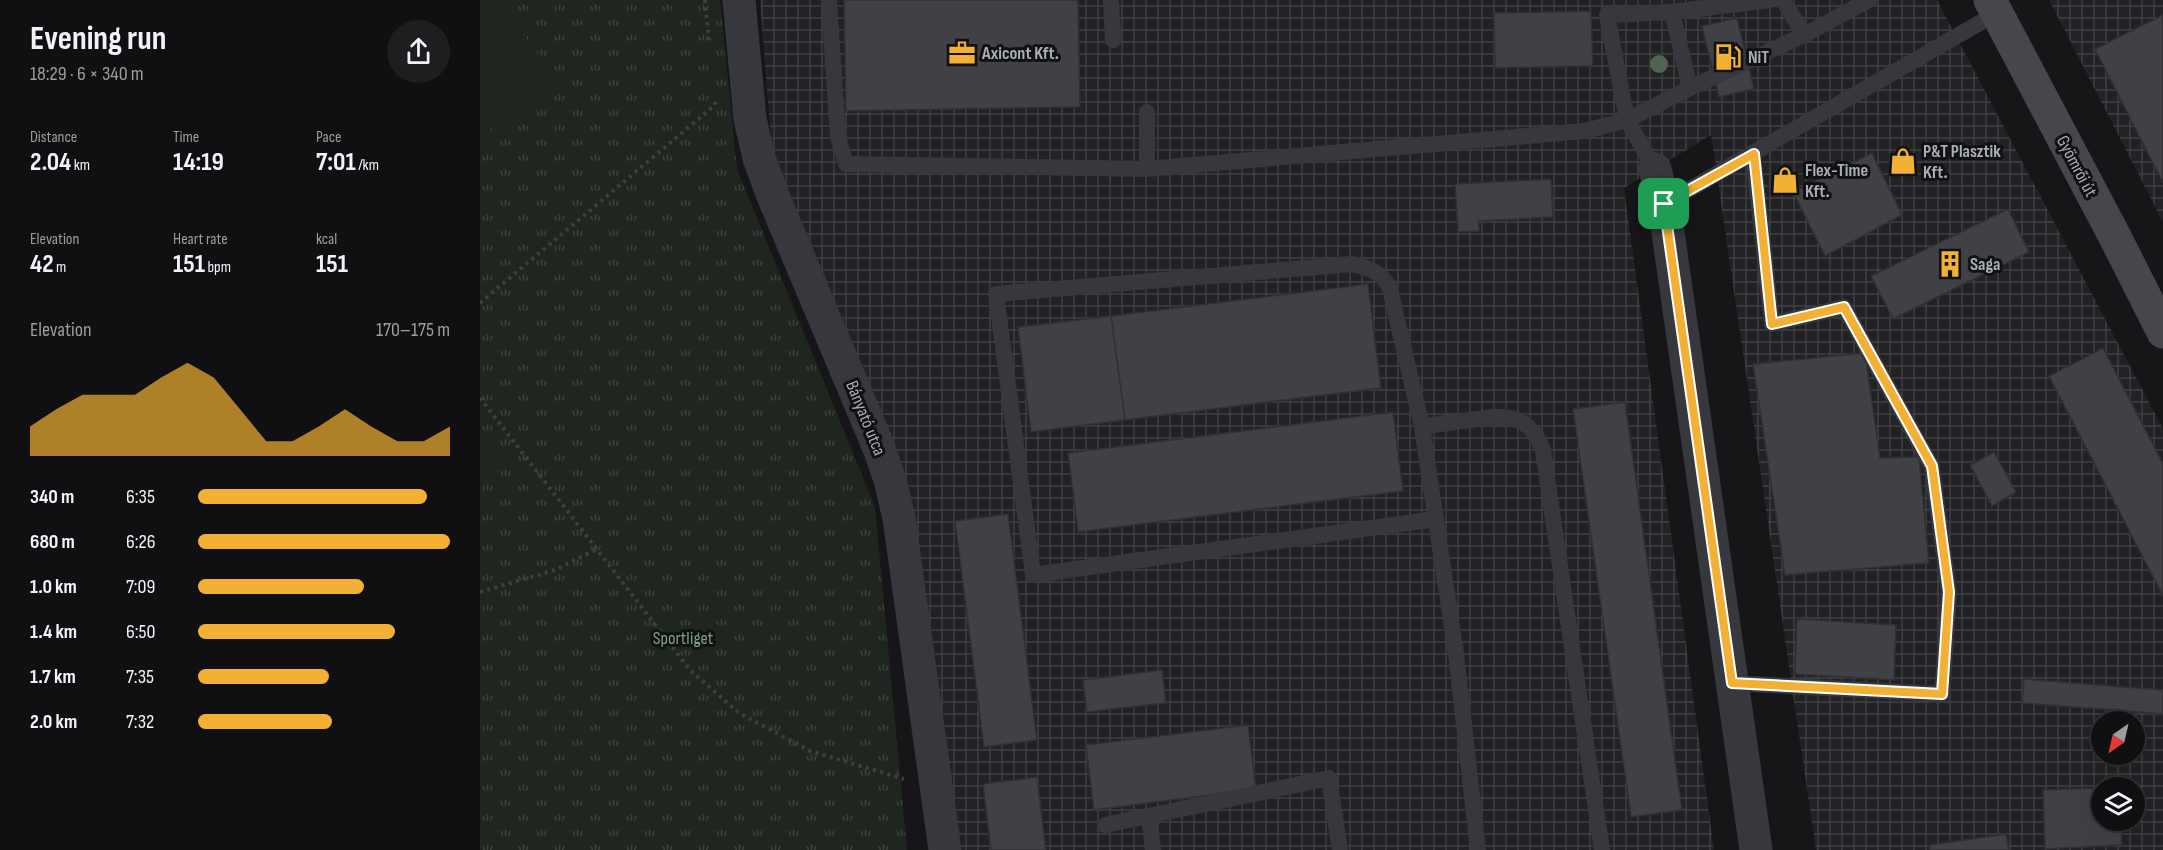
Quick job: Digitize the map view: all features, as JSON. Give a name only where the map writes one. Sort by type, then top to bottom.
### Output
[{"type":"street","name":"Bányató utca","points":[[739,0],[750,119],[759,158],[777,207],[879,448],[890,480],[899,518],[945,850]]},
{"type":"street","name":"Gyömrői út","points":[[1993,7],[2163,332]]},
{"type":"street","points":[[1655,170],[1664,204],[1756,850]]},
{"type":"lane","points":[[829,0],[838,137],[846,164],[1147,169],[1585,131],[1627,120],[1804,35],[1869,0]]},
{"type":"lane","points":[[1111,0],[1113,40]]},
{"type":"lane","points":[[1655,170],[1627,120],[1607,15],[1672,12],[1770,0]]},
{"type":"lane","points":[[1783,0],[1804,35]]},
{"type":"lane","points":[[1664,204],[1754,154],[1993,7]]},
{"type":"lane","points":[[1672,12],[1690,88]]},
{"type":"lane","points":[[1147,169],[1148,112]]},
{"type":"lane","points":[[1732,683],[1942,694],[1949,592],[1932,466],[1844,307],[1772,324],[1754,154]]},
{"type":"lane","points":[[1436,519],[1033,575],[996,294],[1352,264],[1366,267],[1386,280],[1422,426],[1436,519],[1456,654],[1478,850]]},
{"type":"lane","points":[[1422,426],[1497,416],[1510,417],[1521,421],[1539,438],[1544,451],[1602,850]]},
{"type":"lane","points":[[1105,825],[1329,778],[1340,850]]},
{"type":"lane","points":[[1149,816],[1154,850]]},
{"type":"path","points":[[705,0],[710,47]]},
{"type":"path","points":[[480,303],[716,105],[714,94]]},
{"type":"path","points":[[480,398],[691,671],[738,713],[810,751],[938,790]]},
{"type":"path","points":[[480,592],[555,570],[597,549]]},
{"type":"shaded area","points":[[760,0],[1937,0],[2163,429],[2163,850],[1816,850],[1711,135],[1624,188],[1714,850],[954,850],[912,515],[772,153]]},
{"type":"shaded area","points":[[2049,0],[2163,0],[2163,222]]},
{"type":"green space","name":"Sportliget","points":[[480,0],[720,0],[737,169],[875,507],[907,850],[480,850]]},
{"type":"green space","points":[[480,0],[496,0],[557,78],[480,137]]},
{"type":"green space","points":[[480,438],[502,465],[480,482]]},
{"type":"building","name":"Axicont Kft.","points":[[844,0],[1078,0],[1080,107],[846,111]]},
{"type":"building","points":[[1591,11],[1593,66],[1495,68],[1494,13]]},
{"type":"building","points":[[2163,15],[2163,183],[2095,49]]},
{"type":"building","name":"NiT","points":[[1737,18],[1754,89],[1719,97],[1702,26]]},
{"type":"building","points":[[1872,153],[1902,215],[1825,256],[1793,192]]},
{"type":"building","points":[[1551,179],[1553,217],[1479,221],[1479,231],[1458,232],[1455,184]]},
{"type":"building","name":"Saga","points":[[2008,209],[2029,252],[1893,319],[1871,276]]},
{"type":"building","points":[[1368,284],[1381,388],[1125,420],[1111,316]]},
{"type":"building","points":[[1111,316],[1125,420],[1031,432],[1018,327]]},
{"type":"building","points":[[2103,348],[2163,464],[2163,596],[2049,376]]},
{"type":"building","points":[[1865,353],[1880,458],[1919,457],[1929,563],[1785,575],[1753,364]]},
{"type":"building","points":[[1625,402],[1682,810],[1631,817],[1573,409]]},
{"type":"building","points":[[1393,412],[1403,491],[1078,532],[1068,453]]},
{"type":"building","points":[[1994,452],[2016,492],[1992,506],[1970,465]]},
{"type":"building","points":[[1008,514],[1037,740],[984,747],[955,521]]},
{"type":"building","points":[[1797,619],[1896,625],[1894,680],[1795,674]]},
{"type":"building","points":[[1162,670],[1166,703],[1087,712],[1083,680]]},
{"type":"building","points":[[2024,679],[2163,690],[2163,714],[2022,703]]},
{"type":"building","points":[[1248,725],[1256,789],[1094,810],[1086,745]]},
{"type":"building","points":[[1037,777],[1046,850],[991,850],[983,784]]},
{"type":"building","points":[[2091,788],[2091,831],[2121,831],[2122,845],[2045,849],[2043,790]]},
{"type":"building","points":[[2006,834],[2009,850],[1930,850],[1930,845]]},
{"type":"place","name":"Axicont Kft.","points":[[962,53]]},
{"type":"place","name":"NiT","points":[[1728,57]]},
{"type":"place","name":"P&T Plasztik Kft.","points":[[1903,161]]},
{"type":"place","name":"Flex-Time Kft.","points":[[1785,180]]},
{"type":"place","name":"Saga","points":[[1950,264]]},
{"type":"route","points":[[1754,154],[1772,324],[1844,307],[1932,466],[1949,592],[1942,694],[1732,683],[1664,204],[1754,154]]}]
